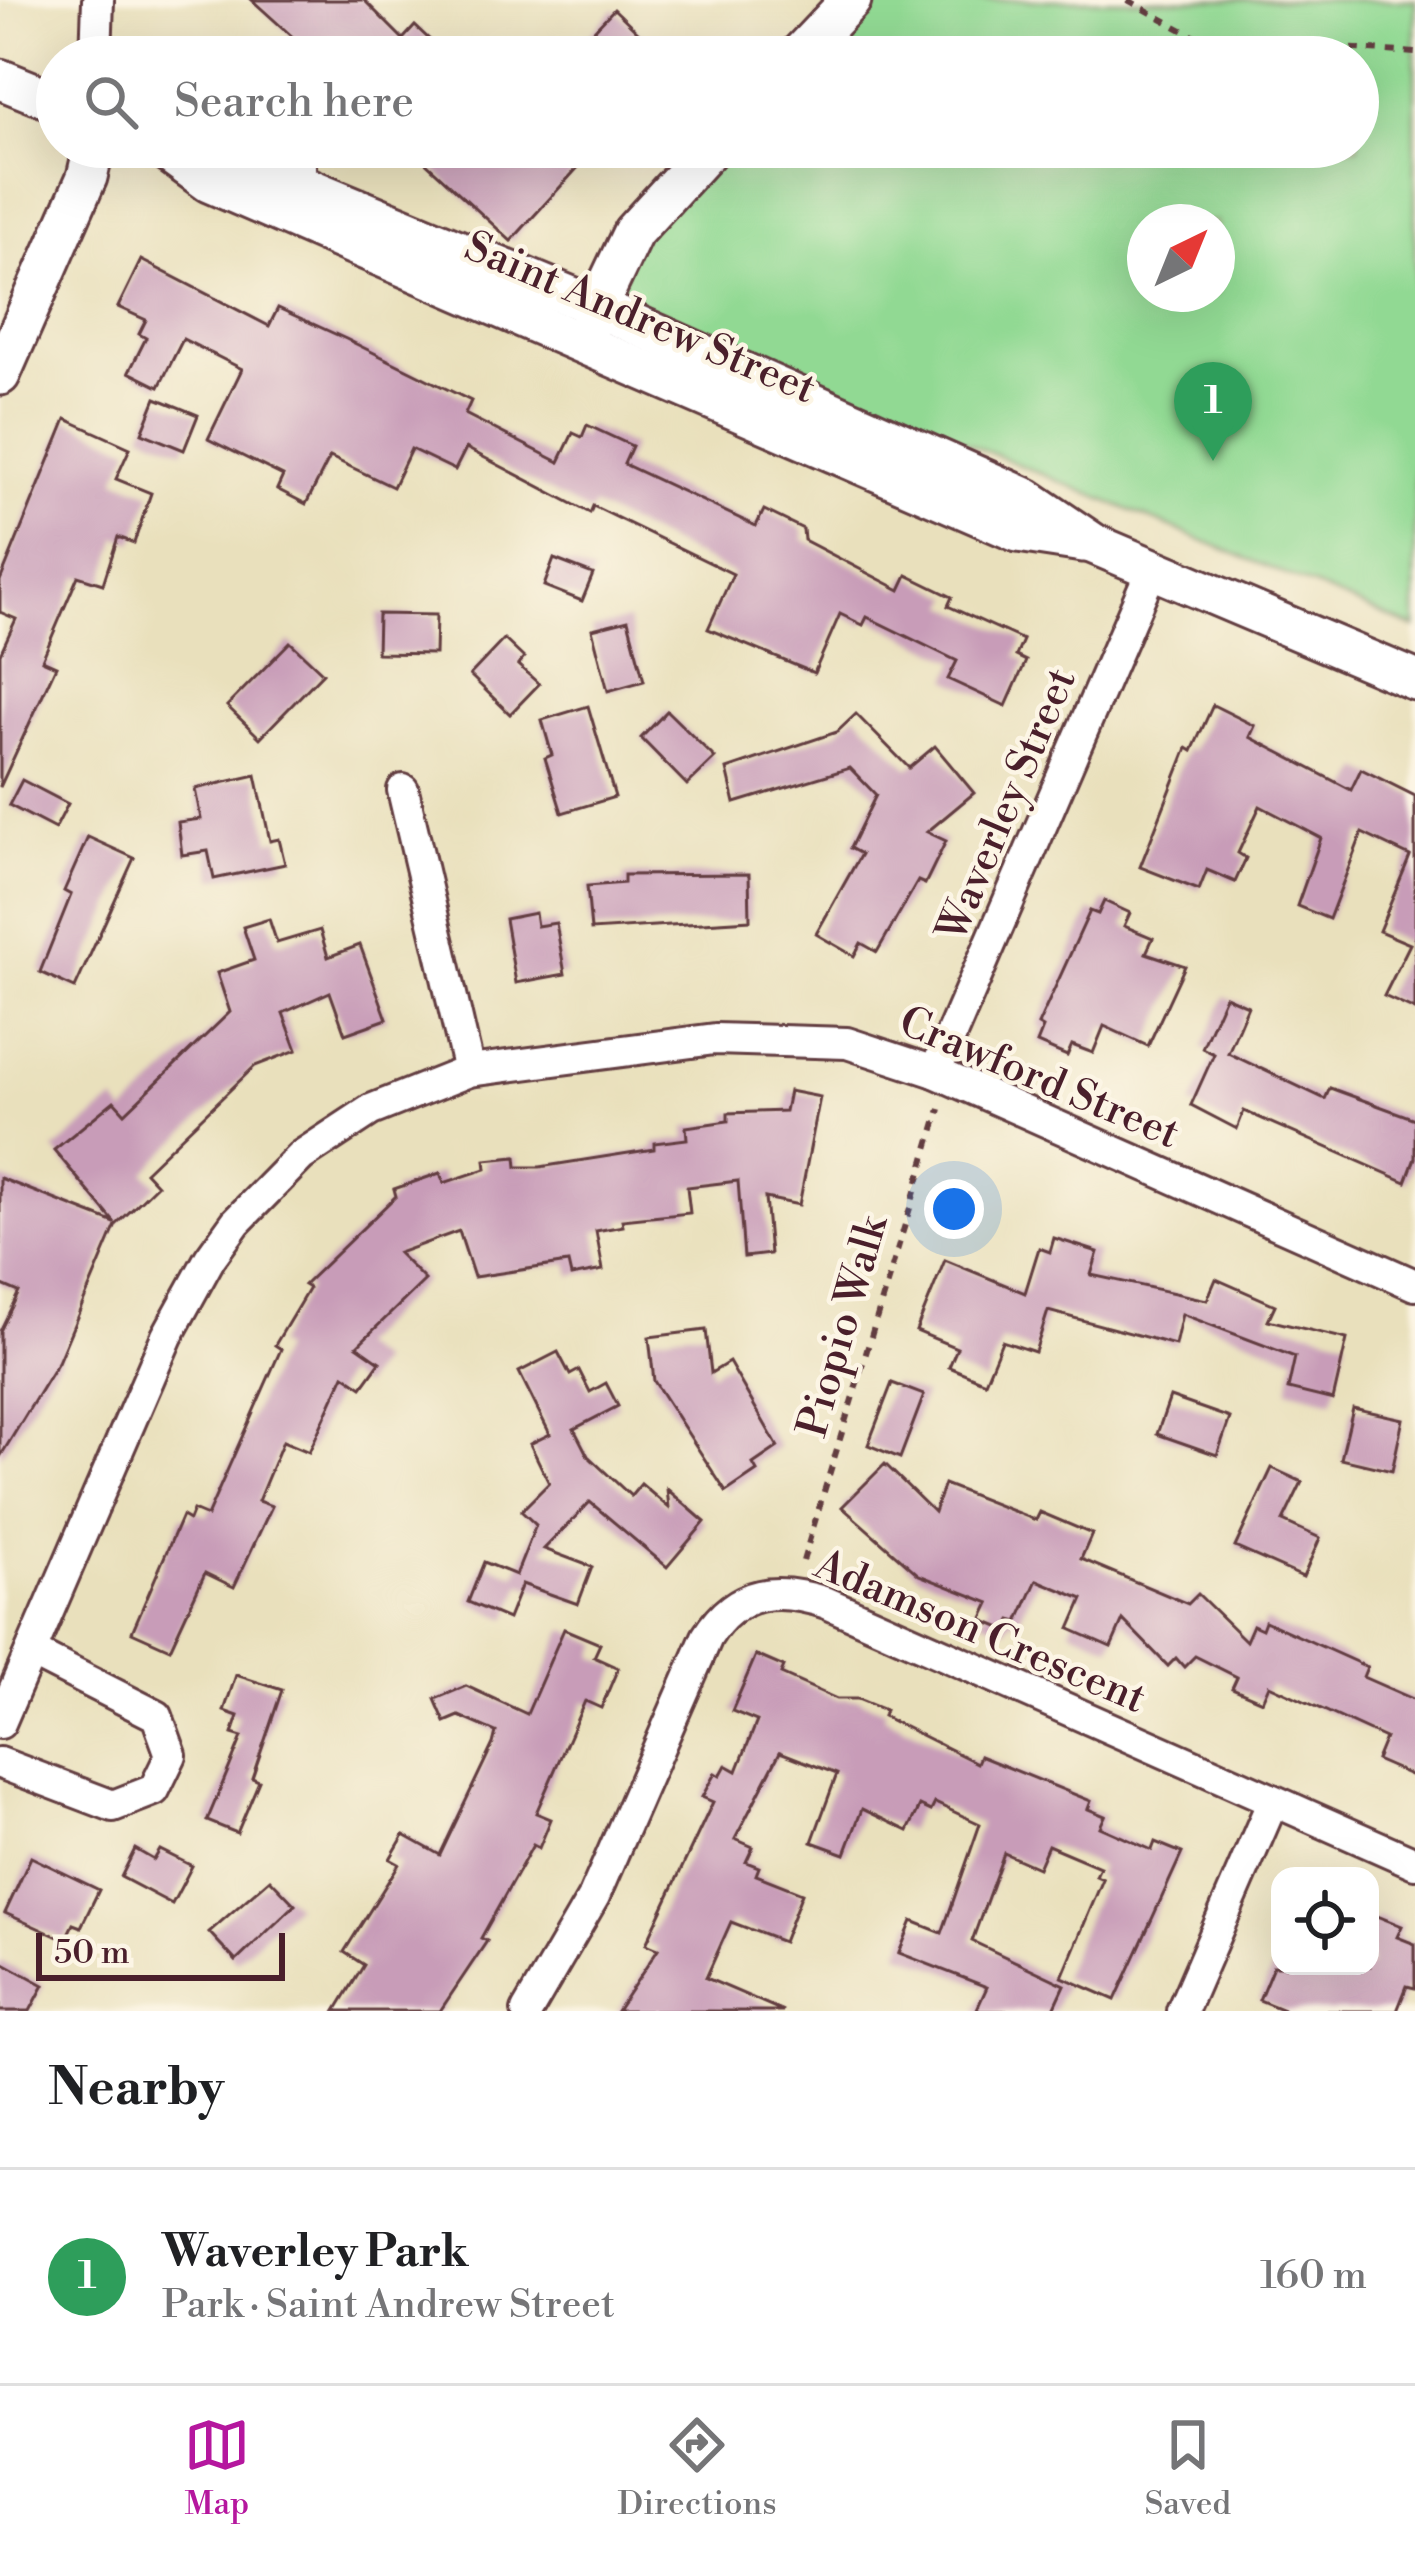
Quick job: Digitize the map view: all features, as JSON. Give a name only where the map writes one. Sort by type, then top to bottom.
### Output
[{"type":"street","points":[[97,36],[98,0]]},
{"type":"street","points":[[816,36],[850,0]]},
{"type":"street","points":[[0,79],[36,94]]},
{"type":"street","points":[[0,375],[89,168]]},
{"type":"street","name":"Saint Andrew Street","points":[[189,168],[209,182],[1018,532],[1094,544]]},
{"type":"street","name":"Saint Andrew Street","points":[[260,168],[596,307],[1025,498],[1094,544],[1415,680]]},
{"type":"street","points":[[581,344],[633,232],[692,168]]},
{"type":"street","name":"Waverley Street","points":[[934,1072],[1152,569]]},
{"type":"street","points":[[403,790],[469,1071]]},
{"type":"street","name":"Crawford Street","points":[[3,1708],[167,1336],[236,1222],[301,1156],[336,1131],[412,1090],[469,1071],[760,1036],[847,1043],[934,1072],[1415,1285]]},
{"type":"street","name":"Adamson Crescent","points":[[527,2011],[594,1896],[706,1636],[719,1617],[760,1593],[790,1592],[827,1603],[1415,1863]]},
{"type":"street","points":[[0,1763],[112,1806],[154,1790],[171,1755],[158,1716],[31,1652]]},
{"type":"street","points":[[1182,2011],[1274,1802]]},
{"type":"lane","points":[[308,168],[308,188]]},
{"type":"path","points":[[1128,0],[1193,36]]},
{"type":"path","points":[[1379,49],[1415,52]]},
{"type":"path","name":"Piopio Walk","points":[[803,1561],[940,1109]]},
{"type":"green space","points":[[866,0],[1415,0],[1415,628],[588,287],[704,168],[1379,168],[1379,36],[831,36]]},
{"type":"building","points":[[252,0],[364,0],[400,36],[292,36]]},
{"type":"building","points":[[614,9],[642,36],[588,36]]},
{"type":"building","points":[[415,26],[426,36],[406,36]]},
{"type":"building","points":[[432,168],[577,168],[511,241]]},
{"type":"building","points":[[141,260],[269,326],[278,308],[346,339],[471,401],[465,414],[559,462],[573,433],[582,437],[587,425],[632,446],[624,464],[756,526],[764,510],[803,529],[804,540],[900,590],[907,575],[952,597],[948,606],[1023,640],[1016,656],[1026,661],[1006,706],[948,679],[957,661],[867,617],[863,625],[840,614],[814,673],[708,629],[733,574],[593,506],[590,513],[466,448],[455,470],[411,449],[393,487],[330,457],[306,504],[277,489],[283,476],[208,439],[242,369],[183,339],[159,387],[129,372],[146,338],[139,334],[146,320],[118,307]]},
{"type":"building","points":[[156,398],[198,415],[184,450],[142,433]]},
{"type":"building","points":[[66,419],[130,448],[116,479],[151,493],[134,543],[118,537],[103,584],[78,576],[42,660],[56,666],[0,787],[0,654],[16,619],[0,612],[0,581]]},
{"type":"building","points":[[554,559],[593,574],[582,601],[544,586]]},
{"type":"building","points":[[378,614],[436,615],[435,654],[377,653]]},
{"type":"building","points":[[628,620],[644,681],[608,691],[592,629]]},
{"type":"building","points":[[504,639],[524,658],[518,665],[539,684],[510,714],[470,675]]},
{"type":"building","points":[[290,642],[323,673],[260,738],[227,706]]},
{"type":"building","points":[[1213,705],[1255,726],[1250,737],[1351,790],[1361,769],[1415,796],[1415,1010],[1384,996],[1410,944],[1379,931],[1410,856],[1362,833],[1329,919],[1297,906],[1321,838],[1260,806],[1238,853],[1246,858],[1235,882],[1207,870],[1199,890],[1140,867],[1187,748],[1192,751]]},
{"type":"building","points":[[588,706],[615,797],[562,813],[545,758],[552,755],[542,720]]},
{"type":"building","points":[[667,711],[715,758],[687,785],[641,738]]},
{"type":"building","points":[[856,714],[909,768],[935,746],[974,793],[927,832],[946,841],[925,884],[918,881],[877,952],[861,943],[854,956],[816,934],[861,854],[850,848],[876,795],[850,768],[735,803],[727,769],[837,732]]},
{"type":"building","points":[[256,775],[270,841],[279,839],[285,864],[214,879],[208,851],[182,855],[178,822],[201,819],[195,789]]},
{"type":"building","points":[[22,780],[68,804],[55,829],[9,805]]},
{"type":"building","points":[[88,837],[134,858],[75,988],[40,972],[71,895],[64,891]]},
{"type":"building","points":[[749,874],[750,920],[591,930],[587,886],[624,883],[624,875]]},
{"type":"building","points":[[1104,901],[1130,913],[1124,926],[1153,938],[1146,953],[1185,966],[1148,1046],[1104,1026],[1093,1053],[1072,1045],[1067,1056],[1037,1043],[1043,1028],[1038,1025],[1090,911],[1098,914]]},
{"type":"building","points":[[535,913],[537,926],[556,923],[565,974],[516,983],[505,919]]},
{"type":"building","points":[[269,919],[277,943],[320,930],[328,957],[360,945],[387,1019],[345,1034],[330,992],[283,1013],[297,1050],[255,1066],[145,1172],[157,1185],[116,1225],[58,1362],[0,1457],[0,1331],[19,1292],[0,1284],[0,1178],[115,1223],[54,1150],[114,1101],[125,1113],[230,1012],[217,973],[254,960],[243,927]]},
{"type":"building","points":[[1225,996],[1248,1006],[1228,1053],[1325,1099],[1330,1088],[1415,1119],[1415,1158],[1406,1182],[1244,1111],[1237,1129],[1191,1105],[1214,1054],[1202,1048]]},
{"type":"building","points":[[789,1091],[820,1097],[799,1205],[765,1198],[770,1254],[744,1257],[738,1181],[687,1187],[690,1213],[622,1220],[623,1226],[596,1231],[603,1270],[571,1276],[568,1263],[474,1277],[459,1231],[398,1253],[425,1280],[357,1346],[380,1362],[362,1387],[344,1375],[309,1452],[283,1441],[258,1501],[272,1506],[234,1587],[205,1573],[170,1649],[132,1632],[182,1516],[189,1520],[193,1510],[207,1516],[281,1349],[275,1345],[309,1288],[304,1285],[396,1196],[394,1189],[440,1173],[444,1183],[486,1169],[485,1160],[516,1157],[517,1167],[540,1167],[654,1149],[654,1143],[687,1139],[686,1127],[728,1121],[728,1113],[785,1111]]},
{"type":"building","points":[[1054,1238],[1098,1252],[1091,1275],[1207,1300],[1216,1279],[1275,1305],[1268,1320],[1347,1339],[1333,1400],[1288,1389],[1295,1357],[1182,1314],[1175,1345],[1048,1311],[1035,1352],[1002,1341],[985,1382],[949,1367],[957,1348],[916,1331],[945,1260],[1025,1293],[1039,1248],[1050,1252]]},
{"type":"building","points":[[706,1330],[711,1373],[729,1362],[778,1447],[753,1464],[757,1471],[726,1492],[654,1381],[649,1337]]},
{"type":"building","points":[[558,1352],[570,1375],[579,1370],[590,1392],[606,1383],[618,1406],[574,1429],[588,1456],[631,1496],[641,1484],[669,1508],[667,1489],[705,1522],[667,1567],[590,1502],[544,1549],[592,1567],[578,1604],[522,1584],[508,1619],[468,1602],[484,1562],[516,1575],[536,1525],[521,1511],[549,1483],[530,1444],[550,1434],[519,1372]]},
{"type":"building","points":[[892,1383],[924,1395],[900,1458],[868,1445]]},
{"type":"building","points":[[1170,1397],[1230,1418],[1217,1455],[1157,1434]]},
{"type":"building","points":[[1353,1408],[1403,1419],[1392,1471],[1341,1459]]},
{"type":"building","points":[[885,1464],[934,1512],[944,1484],[1036,1520],[1040,1512],[1092,1534],[1081,1559],[1188,1604],[1198,1594],[1246,1641],[1253,1625],[1262,1629],[1265,1621],[1367,1667],[1363,1677],[1415,1700],[1415,1777],[1376,1760],[1385,1738],[1269,1685],[1262,1701],[1232,1688],[1237,1677],[1195,1656],[1184,1667],[1176,1658],[1168,1666],[1123,1620],[1111,1647],[1070,1629],[1083,1599],[1037,1580],[1018,1622],[1011,1620],[1006,1630],[982,1620],[990,1603],[919,1575],[842,1507]]},
{"type":"building","points":[[1272,1468],[1302,1482],[1283,1521],[1320,1538],[1303,1577],[1235,1547]]},
{"type":"building","points":[[564,1629],[600,1644],[594,1657],[618,1668],[601,1708],[585,1701],[536,1813],[551,1819],[539,1848],[533,1845],[481,1938],[487,1941],[440,2011],[336,2011],[364,1965],[344,1952],[399,1864],[390,1859],[404,1835],[440,1855],[493,1744],[496,1732],[459,1716],[445,1722],[435,1699],[466,1686],[527,1714]]},
{"type":"building","points":[[756,1655],[784,1667],[781,1674],[837,1699],[858,1699],[885,1710],[883,1716],[977,1763],[980,1756],[1091,1801],[1088,1809],[1105,1816],[1100,1827],[1152,1850],[1155,1842],[1182,1853],[1115,2000],[1062,1977],[1103,1879],[1096,1876],[1100,1867],[1048,1845],[1038,1868],[1004,1853],[972,1941],[1065,1985],[1053,2011],[976,2011],[987,1987],[899,1953],[912,1921],[942,1933],[980,1824],[935,1803],[931,1811],[920,1806],[908,1831],[862,1809],[845,1854],[812,1842],[837,1774],[780,1752],[735,1839],[753,1847],[746,1862],[759,1867],[756,1875],[802,1893],[783,1942],[731,1922],[706,1978],[783,2011],[617,2011],[658,1949],[646,1944],[713,1802],[702,1797],[715,1773],[720,1776],[726,1765],[737,1771],[757,1721],[732,1711]]},
{"type":"building","points":[[236,1675],[282,1690],[252,1778],[259,1781],[237,1833],[207,1821],[242,1737],[232,1734],[238,1716],[224,1711]]},
{"type":"building","points":[[135,1849],[154,1860],[160,1850],[192,1866],[172,1904],[121,1877]]},
{"type":"building","points":[[31,1857],[99,1890],[81,1927],[73,1924],[65,1940],[5,1913]]},
{"type":"building","points":[[270,1879],[295,1905],[236,1961],[209,1932]]},
{"type":"building","points":[[1379,1917],[1402,1926],[1397,1937],[1415,1944],[1415,1988],[1407,1986],[1397,2011],[1286,2011],[1259,2000],[1271,1971],[1271,1975],[1379,1975]]},
{"type":"building","points":[[0,1961],[44,1985],[30,2011],[0,2011]]},
{"type":"place","name":"Waverley Park","points":[[1213,461]]}]
